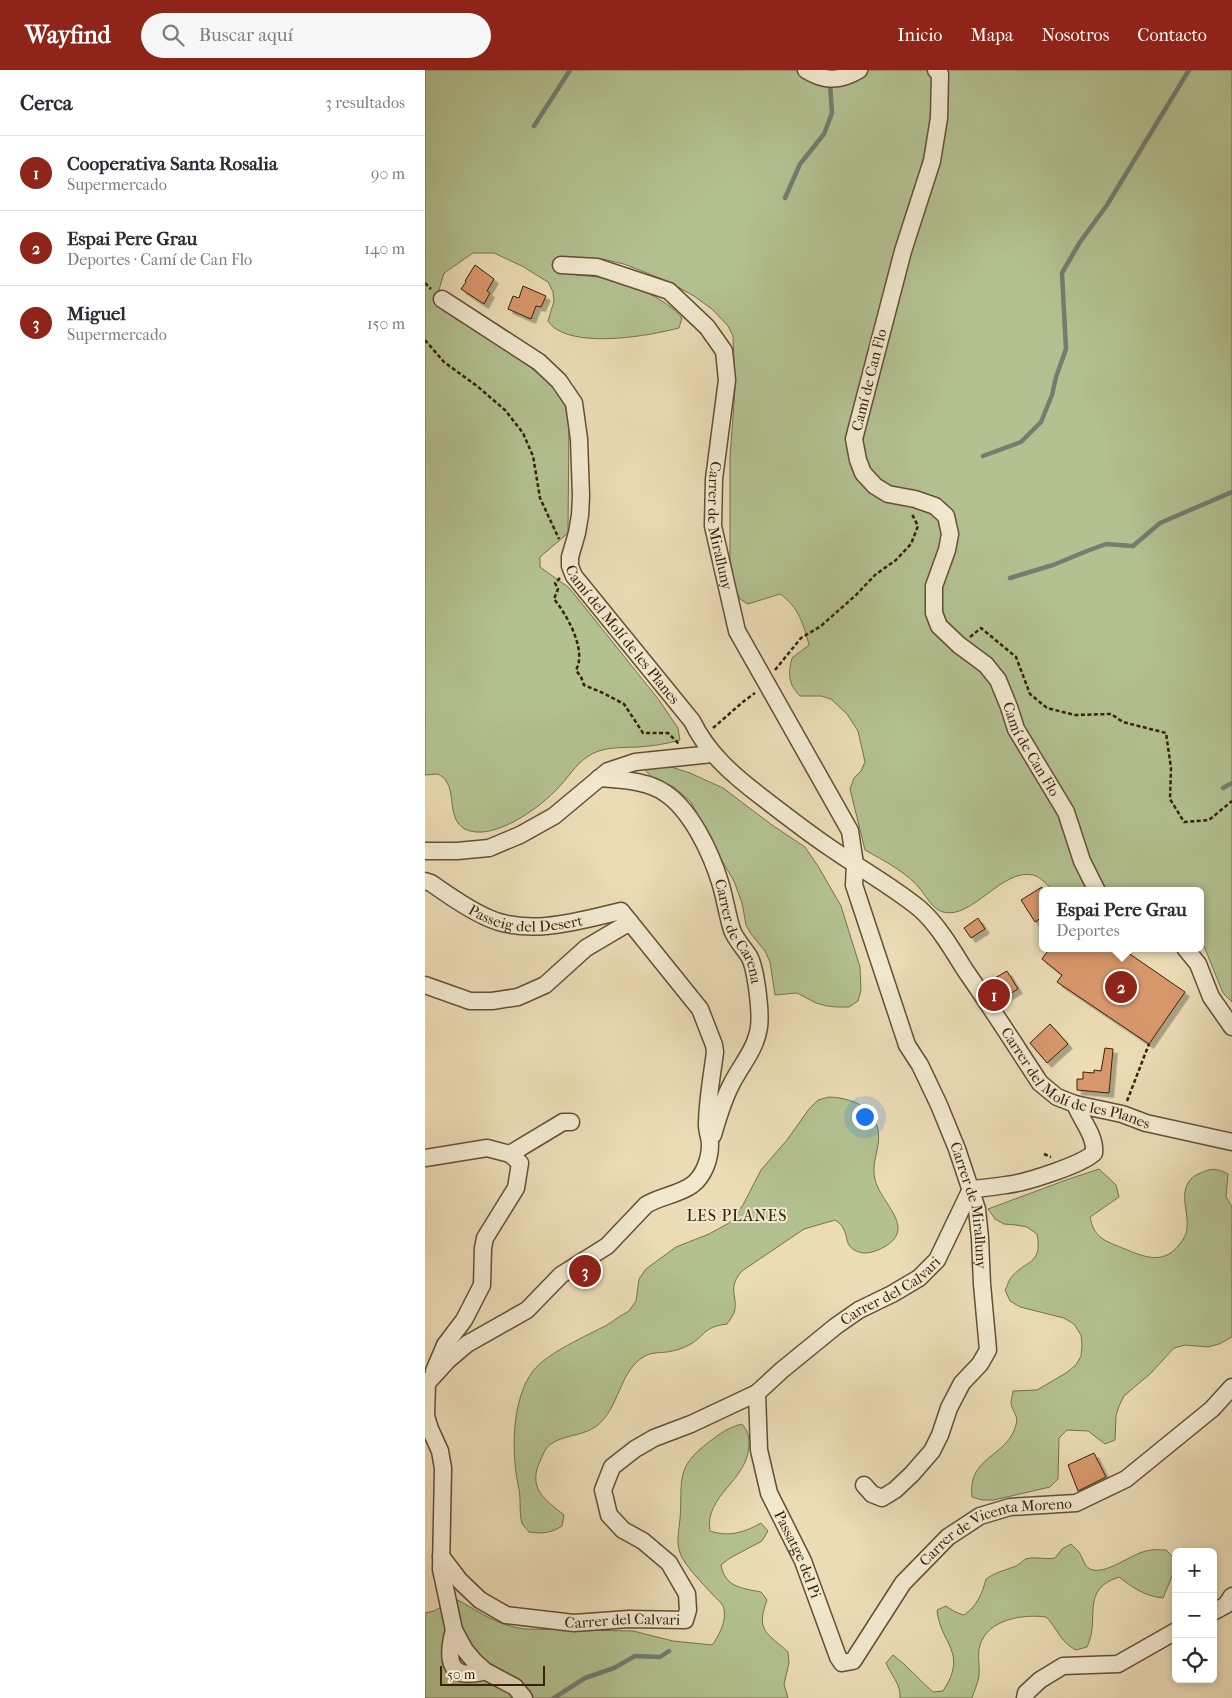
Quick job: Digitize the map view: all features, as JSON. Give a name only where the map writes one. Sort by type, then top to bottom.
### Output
[{"type":"street","points":[[806,70],[818,77],[836,79],[849,76],[859,70]]},
{"type":"street","name":"Camí de Can Flo","points":[[936,70],[940,74],[939,118],[932,161],[903,251],[854,439],[858,460],[863,473],[875,486],[888,494],[915,499],[935,506],[947,516],[950,534],[947,550],[934,586],[933,613],[939,626],[959,646],[986,666],[998,680],[1016,729],[1066,812],[1082,861],[1095,887]]},
{"type":"street","name":"Carrer de Miralluny","points":[[561,265],[597,267],[669,291],[707,327],[724,351],[727,380],[714,479],[713,526],[737,631],[850,831],[855,868],[854,885],[907,1045],[920,1065],[939,1105],[957,1149],[977,1209],[987,1350],[980,1364],[962,1383],[949,1408],[940,1435],[932,1451],[912,1474],[895,1490],[882,1498],[872,1494],[864,1484]]},
{"type":"street","name":"Camí del Molí de les Planes","points":[[442,299],[539,362],[559,381],[574,403],[579,439],[581,496],[577,534],[570,557],[570,566],[574,576],[691,722],[712,754],[739,780],[855,868]]},
{"type":"street","points":[[425,851],[489,848],[520,835],[554,816],[608,771],[635,762],[712,754]]},
{"type":"street","name":"Carrer de Carena","points":[[599,778],[638,782],[657,788],[666,793],[682,809],[699,835],[710,857],[720,881],[733,933],[753,964],[759,1012],[757,1035],[753,1047],[726,1095],[710,1144]]},
{"type":"street","name":"Carrer del Molí de les Planes","points":[[855,868],[921,910],[959,960],[1040,1084],[1057,1097],[1075,1104],[1122,1114],[1146,1123],[1232,1142]]},
{"type":"street","name":"Passeig del Desert","points":[[425,882],[431,883],[487,918],[522,927],[570,923],[621,911],[630,922]]},
{"type":"street","points":[[425,985],[470,1001],[492,1001],[518,997],[545,985],[586,948],[630,922],[699,1009],[714,1045],[715,1052],[707,1126],[710,1144],[707,1166],[701,1176],[683,1190],[646,1204],[607,1246],[561,1275],[527,1310],[467,1344],[432,1376],[427,1383],[426,1416],[440,1451],[443,1468],[441,1569],[454,1630],[465,1650],[474,1661],[485,1671],[515,1687],[524,1698]]},
{"type":"street","points":[[1188,952],[1198,964],[1211,997],[1232,1027]]},
{"type":"street","points":[[971,1189],[1008,1185],[1065,1168],[1089,1158],[1094,1153],[1093,1138],[1080,1117],[1075,1104]]},
{"type":"street","points":[[510,1154],[563,1122],[571,1122]]},
{"type":"street","points":[[425,1158],[487,1148],[510,1154],[520,1163],[517,1188],[485,1238],[482,1285],[464,1320],[445,1345],[432,1376]]},
{"type":"street","name":"Carrer del Calvari","points":[[441,1556],[460,1581],[480,1600],[506,1615],[574,1623],[629,1619],[685,1620],[688,1610],[687,1594],[669,1563],[643,1542],[623,1530],[609,1515],[603,1490],[612,1467],[635,1449],[654,1438],[691,1424],[757,1394],[782,1370],[836,1326],[859,1310],[919,1278],[937,1260],[971,1189]]},
{"type":"street","name":"Carrer de Vicenta Moreno","points":[[838,1657],[842,1663],[853,1661],[903,1583],[948,1537],[980,1516],[1011,1507],[1075,1503],[1125,1479],[1211,1409],[1232,1387]]},
{"type":"street","name":"Passatge del Pi","points":[[757,1394],[759,1450],[769,1493],[803,1562],[838,1657]]},
{"type":"street","points":[[1217,1610],[1226,1605],[1232,1596]]},
{"type":"street","points":[[1025,1698],[1025,1693],[1040,1680],[1063,1666],[1118,1664],[1172,1633]]},
{"type":"path","points":[[425,340],[443,362],[477,386],[505,410],[523,433],[533,456],[540,498],[560,544]]},
{"type":"path","points":[[699,735],[714,727],[757,692],[801,638],[821,626],[875,575],[896,560],[911,544],[918,526],[912,513]]},
{"type":"path","points":[[570,566],[555,583],[558,588],[554,599],[563,610],[577,642],[579,665],[576,670],[584,685],[624,704],[643,733],[667,733],[679,744],[683,757]]},
{"type":"path","points":[[959,646],[981,628],[1016,657],[1030,694],[1047,708],[1075,715],[1111,714],[1123,722],[1166,733],[1171,768],[1170,799],[1184,822],[1209,820],[1232,801]]},
{"type":"path","points":[[1122,1114],[1149,1044]]},
{"type":"green space","points":[[425,70],[1232,70],[1232,1002],[1223,993],[1204,946],[1204,887],[1050,887],[1036,876],[1021,875],[1010,879],[965,909],[943,912],[933,906],[909,878],[895,867],[865,850],[850,789],[854,778],[861,771],[865,762],[858,731],[847,714],[831,699],[821,696],[800,696],[793,687],[790,678],[792,658],[809,645],[802,623],[791,604],[780,594],[748,604],[740,599],[735,589],[730,558],[730,457],[735,389],[733,336],[728,326],[713,310],[694,296],[667,281],[624,264],[603,259],[571,259],[556,270],[569,274],[610,279],[649,294],[659,299],[682,318],[679,328],[634,337],[599,339],[583,338],[568,334],[556,329],[548,321],[554,301],[553,292],[548,282],[522,266],[494,253],[473,253],[444,273],[435,303],[456,319],[506,348],[560,391],[569,418],[568,533],[540,557],[540,567],[568,587],[575,595],[659,700],[678,728],[680,740],[638,747],[612,748],[593,753],[575,768],[550,796],[528,813],[502,827],[489,831],[476,832],[459,825],[454,813],[451,793],[445,780],[437,774],[425,775]]},
{"type":"green space","points":[[668,766],[690,773],[723,788],[805,847],[841,906],[860,967],[861,990],[858,1001],[849,1007],[837,1007],[816,1003],[797,993],[775,995],[770,962],[765,951],[746,925],[742,903],[734,881],[711,842],[691,802],[674,787],[653,778],[644,769]]},
{"type":"green space","points":[[829,1097],[850,1100],[859,1104],[866,1109],[877,1124],[879,1134],[874,1175],[878,1188],[897,1223],[898,1232],[894,1240],[875,1251],[859,1252],[851,1248],[845,1232],[835,1220],[804,1229],[742,1271],[737,1277],[734,1288],[734,1313],[727,1324],[713,1327],[684,1348],[645,1356],[631,1369],[613,1405],[602,1421],[590,1430],[564,1438],[548,1447],[537,1469],[537,1485],[539,1492],[564,1515],[562,1526],[546,1532],[529,1532],[521,1519],[514,1444],[520,1397],[533,1371],[539,1364],[557,1351],[607,1325],[629,1311],[636,1301],[639,1279],[646,1269],[676,1247],[709,1234],[729,1223],[743,1205],[761,1170],[787,1140],[809,1109],[818,1100]]},
{"type":"green space","points":[[1099,1169],[1116,1185],[1119,1197],[1090,1217],[1094,1229],[1100,1237],[1109,1242],[1143,1256],[1151,1257],[1165,1256],[1172,1252],[1185,1237],[1187,1223],[1185,1194],[1191,1179],[1207,1170],[1213,1169],[1228,1174],[1226,1197],[1232,1207],[1232,1337],[1208,1347],[1185,1345],[1174,1348],[1151,1373],[1124,1396],[1116,1416],[1115,1440],[1105,1444],[1088,1431],[1067,1430],[1059,1438],[1058,1479],[1050,1487],[994,1500],[982,1500],[972,1497],[972,1483],[975,1473],[981,1465],[1005,1444],[1016,1425],[1017,1419],[1011,1403],[1013,1391],[1037,1390],[1066,1373],[1076,1365],[1081,1356],[1082,1345],[1081,1335],[1074,1324],[1064,1318],[1020,1307],[1010,1301],[1005,1290],[1010,1279],[1035,1257],[1038,1244],[1037,1234],[1027,1227],[1004,1224],[995,1219],[988,1209]]},
{"type":"green space","points":[[742,1424],[749,1438],[747,1458],[742,1469],[713,1507],[710,1518],[710,1531],[730,1534],[761,1523],[768,1531],[762,1541],[721,1565],[726,1578],[730,1582],[741,1588],[761,1592],[767,1600],[762,1619],[765,1631],[788,1652],[789,1663],[784,1684],[788,1698],[425,1698],[425,1613],[434,1611],[456,1599],[505,1625],[525,1629],[633,1631],[673,1641],[712,1645],[722,1627],[724,1611],[721,1603],[690,1569],[680,1553],[678,1540],[681,1485],[685,1468],[698,1451],[724,1431]]},
{"type":"green space","points":[[1071,1544],[1079,1552],[1088,1568],[1096,1570],[1103,1570],[1149,1550],[1166,1550],[1172,1556],[1172,1576],[1163,1598],[1139,1591],[1119,1577],[1099,1589],[1093,1606],[1091,1636],[1087,1647],[1076,1650],[1070,1646],[1062,1639],[1046,1617],[1027,1616],[1007,1620],[990,1629],[984,1636],[979,1653],[979,1676],[972,1698],[900,1698],[897,1684],[886,1663],[893,1655],[933,1692],[943,1691],[950,1678],[953,1657],[939,1622],[937,1610],[946,1606],[964,1615],[978,1599],[986,1579],[1016,1566],[1026,1559],[1055,1558],[1062,1549]]},
{"type":"building","points":[[475,265],[494,279],[487,291],[490,293],[484,304],[461,289]]},
{"type":"building","points":[[523,286],[546,296],[541,307],[536,306],[531,319],[508,309],[513,296],[519,298]]},
{"type":"building","points":[[1039,889],[1039,919],[1035,922],[1021,900]]},
{"type":"building","points":[[978,918],[985,929],[971,938],[964,928]]},
{"type":"building","points":[[1047,952],[1127,952],[1185,992],[1149,1044],[1057,982],[1062,975],[1042,959]]},
{"type":"building","points":[[1007,971],[1018,989],[998,1001],[988,982]]},
{"type":"building","points":[[1050,1024],[1068,1044],[1047,1063],[1030,1043]]},
{"type":"building","points":[[1105,1048],[1113,1049],[1109,1093],[1077,1090],[1077,1079],[1083,1079],[1083,1072],[1094,1073],[1094,1070],[1101,1071]]},
{"type":"building","points":[[1094,1453],[1106,1477],[1078,1491],[1068,1465]]},
{"type":"waterway","points":[[534,126],[570,70]]},
{"type":"waterway","points":[[983,456],[1021,442],[1041,422],[1052,395],[1066,349],[1062,273],[1080,242],[1107,205],[1189,70]]},
{"type":"waterway","points":[[785,198],[800,164],[824,134],[832,113],[830,83]]},
{"type":"waterway","points":[[1010,578],[1053,565],[1106,544],[1133,546],[1160,523],[1232,492]]},
{"type":"waterway","points":[[1223,788],[1232,783]]},
{"type":"waterway","points":[[554,1698],[585,1678],[614,1668],[635,1656],[660,1657],[669,1651]]},
{"type":"place","name":"Espai Pere Grau","points":[[1121,987]]},
{"type":"place","name":"Cooperativa Santa Rosalia","points":[[994,995]]},
{"type":"place","name":"Miguel","points":[[585,1271]]},
{"type":"district","name":"LES PLANES","points":[[737,1215]]}]
